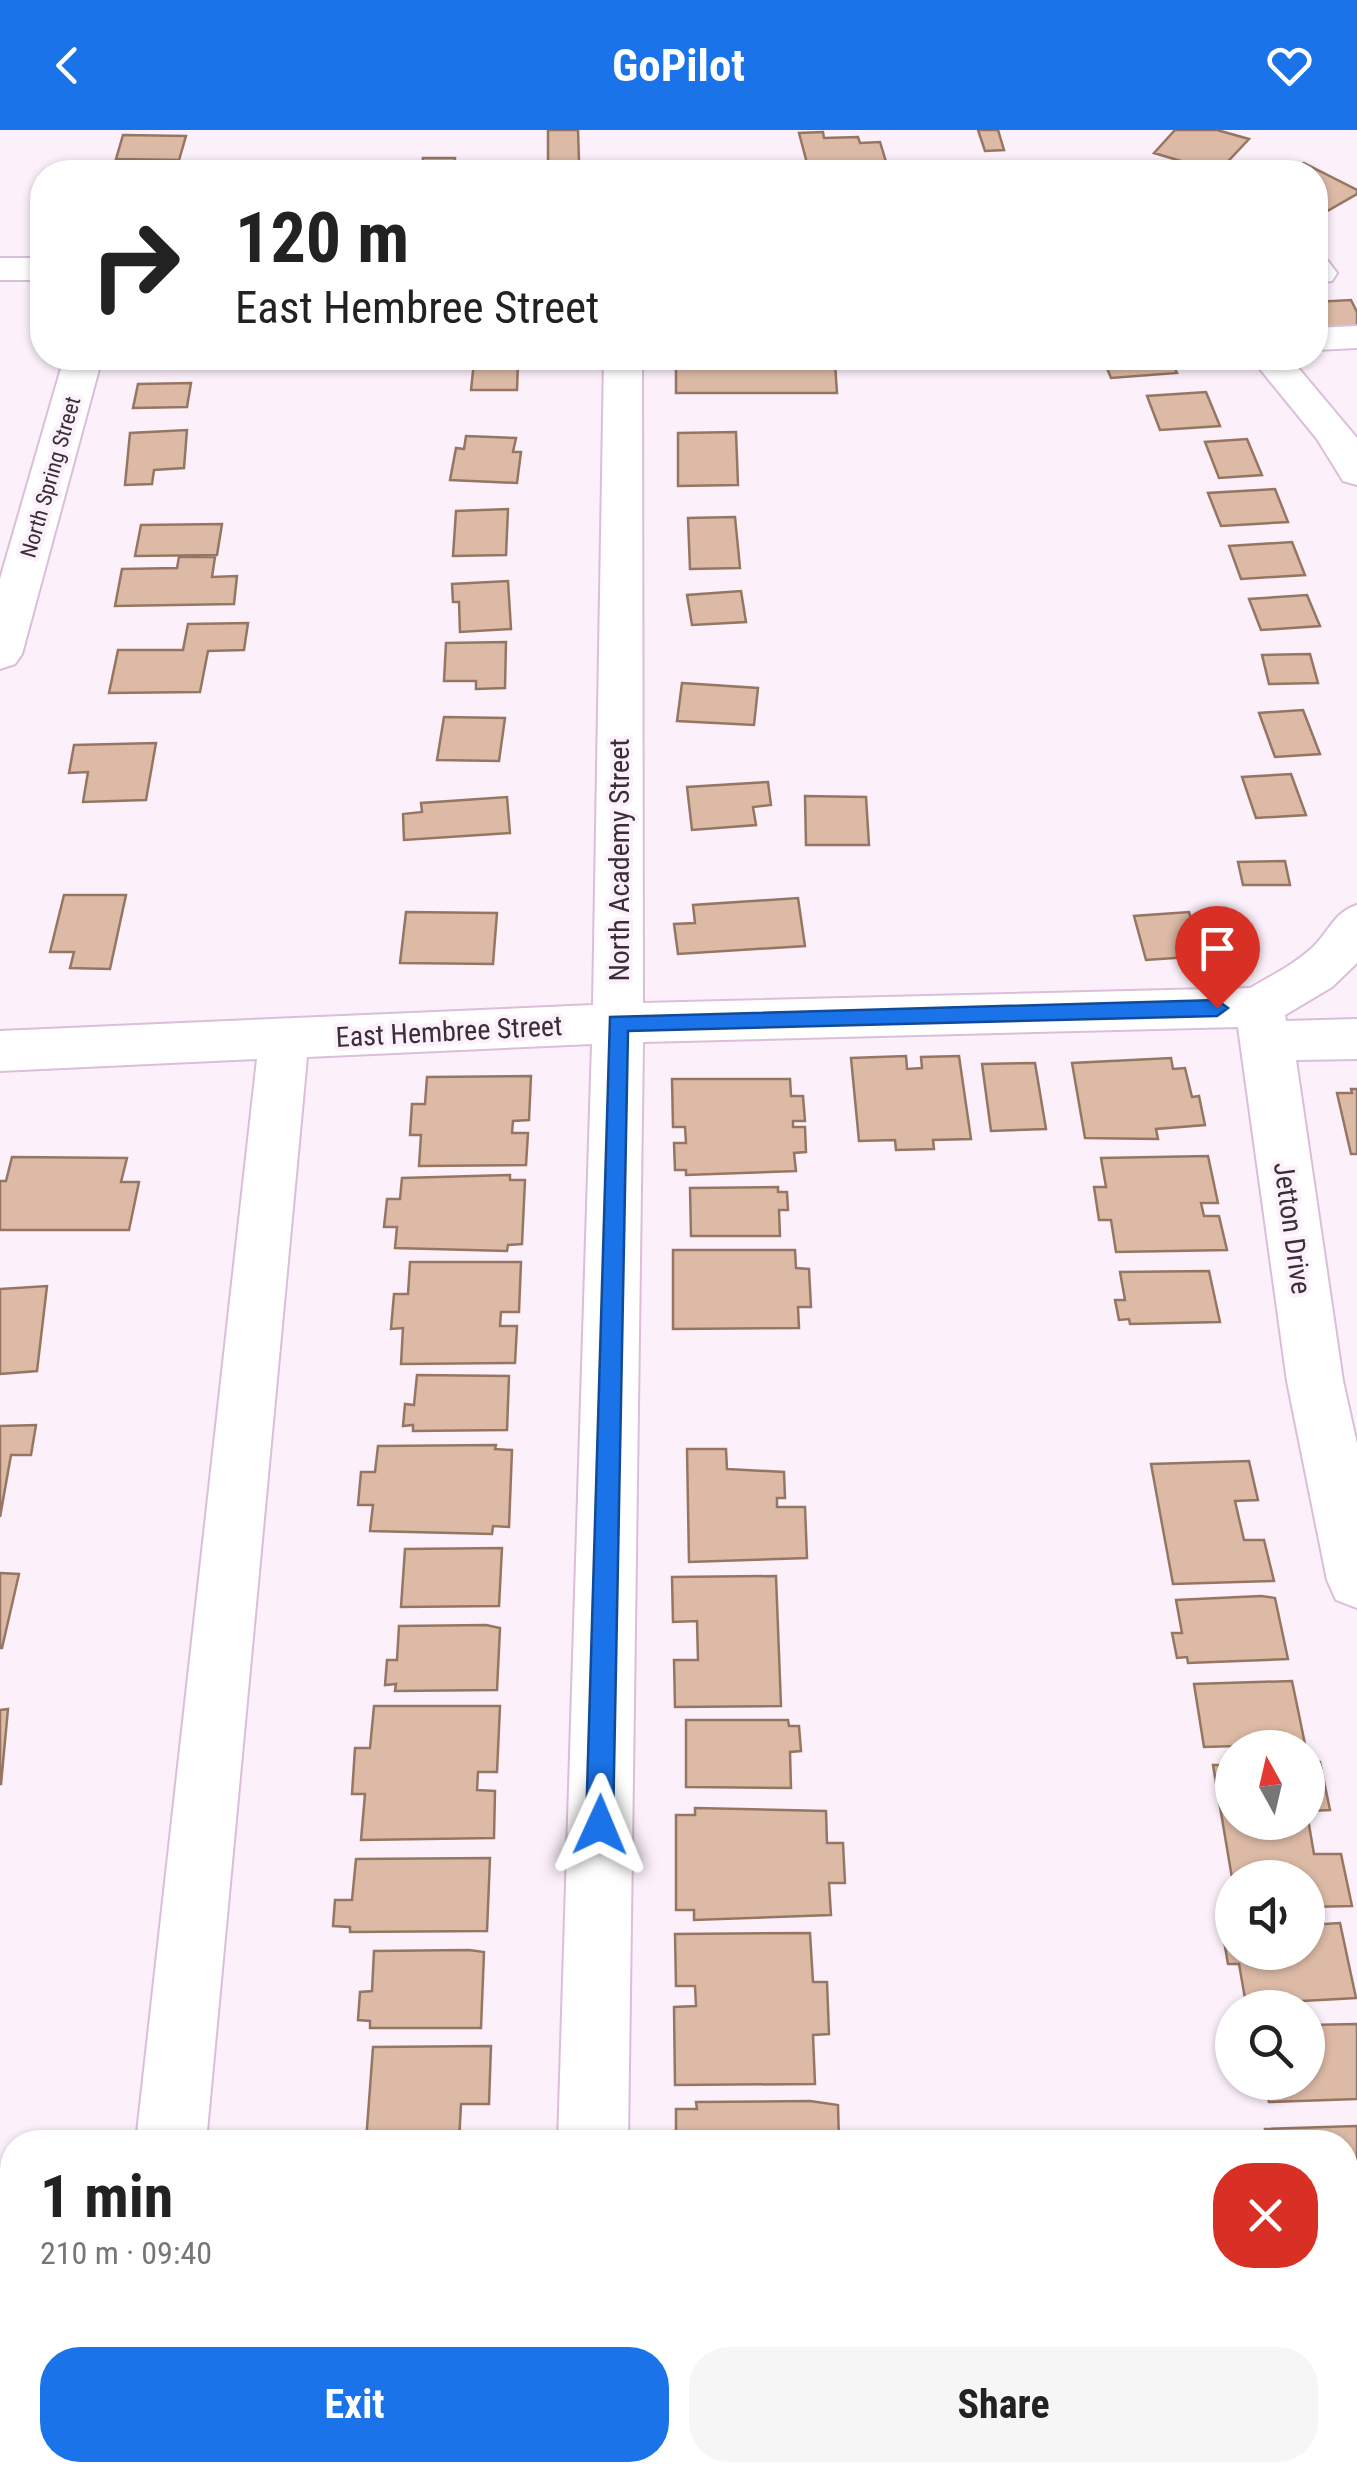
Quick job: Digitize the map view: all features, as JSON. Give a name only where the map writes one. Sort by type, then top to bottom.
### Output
[{"type":"street","points":[[0,270],[30,269]]},
{"type":"street","points":[[1328,338],[1357,337]]},
{"type":"street","name":"North Spring Street","points":[[0,654],[80,370]]},
{"type":"street","name":"North Academy Street","points":[[593,2130],[618,1023],[624,370]]},
{"type":"street","points":[[1280,370],[1334,434],[1357,472]]},
{"type":"street","points":[[1263,1024],[1349,941],[1357,923]]},
{"type":"street","name":"East Hembree Street","points":[[0,1051],[618,1023],[1263,1024],[1357,1038]]},
{"type":"street","name":"Jetton Drive","points":[[1263,1024],[1336,1379],[1357,1580]]},
{"type":"street","points":[[172,2130],[284,1038]]},
{"type":"building","points":[[548,130],[578,130],[579,160],[548,160]]},
{"type":"building","points":[[978,130],[998,130],[1004,150],[985,151]]},
{"type":"building","points":[[1175,130],[1217,130],[1249,139],[1229,160],[1178,160],[1154,153]]},
{"type":"building","points":[[823,132],[824,138],[858,137],[860,143],[880,142],[885,160],[806,160],[799,133]]},
{"type":"building","points":[[123,135],[186,136],[179,160],[116,159]]},
{"type":"building","points":[[423,158],[455,158],[455,160]]},
{"type":"building","points":[[1328,175],[1357,190],[1357,194],[1328,211]]},
{"type":"building","points":[[1351,300],[1357,312],[1357,332],[1328,334],[1328,301]]},
{"type":"building","points":[[473,370],[518,370],[517,390],[471,390]]},
{"type":"building","points":[[676,370],[835,370],[837,393],[676,393]]},
{"type":"building","points":[[1108,370],[1177,373],[1111,378]]},
{"type":"building","points":[[191,383],[187,407],[133,408],[138,384]]},
{"type":"building","points":[[1206,392],[1220,426],[1160,430],[1147,396]]},
{"type":"building","points":[[187,430],[184,468],[154,470],[152,484],[125,485],[130,433]]},
{"type":"building","points":[[736,432],[738,485],[678,486],[678,433]]},
{"type":"building","points":[[466,436],[516,438],[513,452],[521,452],[517,483],[450,480],[456,448],[464,449]]},
{"type":"building","points":[[1247,439],[1262,475],[1219,478],[1205,442]]},
{"type":"building","points":[[1275,489],[1288,522],[1221,526],[1208,493]]},
{"type":"building","points":[[508,509],[506,555],[453,556],[456,511]]},
{"type":"building","points":[[735,517],[740,568],[690,569],[688,518]]},
{"type":"building","points":[[222,524],[217,555],[135,556],[141,525]]},
{"type":"building","points":[[1292,542],[1305,575],[1241,579],[1229,546]]},
{"type":"building","points":[[179,557],[215,557],[212,577],[237,576],[234,604],[115,606],[122,569],[177,568]]},
{"type":"building","points":[[508,581],[511,629],[460,632],[459,602],[453,602],[452,584]]},
{"type":"building","points":[[741,591],[746,622],[692,625],[687,595]]},
{"type":"building","points":[[1307,595],[1320,626],[1261,630],[1249,599]]},
{"type":"building","points":[[248,623],[244,650],[208,651],[200,692],[109,693],[118,650],[183,650],[188,624]]},
{"type":"building","points":[[506,642],[505,688],[476,689],[476,681],[444,681],[446,643]]},
{"type":"building","points":[[1310,654],[1318,683],[1269,684],[1262,655]]},
{"type":"building","points":[[682,683],[758,688],[754,725],[677,721]]},
{"type":"building","points":[[1303,710],[1320,754],[1275,757],[1259,713]]},
{"type":"building","points":[[444,717],[505,718],[499,761],[437,760]]},
{"type":"building","points":[[156,743],[146,800],[83,802],[88,772],[69,773],[74,745]]},
{"type":"building","points":[[1291,774],[1306,815],[1256,818],[1242,777]]},
{"type":"building","points":[[768,782],[771,805],[753,807],[756,825],[692,830],[687,787]]},
{"type":"building","points":[[805,796],[866,797],[869,845],[806,845]]},
{"type":"building","points":[[507,797],[510,833],[404,840],[403,814],[422,812],[421,803]]},
{"type":"building","points":[[1285,861],[1290,885],[1243,885],[1238,862]]},
{"type":"building","points":[[64,895],[126,895],[110,969],[70,968],[74,952],[50,952]]},
{"type":"building","points":[[798,898],[805,946],[678,954],[674,924],[695,923],[693,905]]},
{"type":"building","points":[[406,912],[497,913],[493,964],[400,963]]},
{"type":"building","points":[[1189,912],[1203,956],[1146,960],[1134,916]]},
{"type":"building","points":[[906,1056],[907,1069],[922,1068],[921,1057],[959,1056],[971,1139],[933,1140],[934,1149],[896,1150],[895,1140],[859,1141],[851,1058]]},
{"type":"building","points":[[1171,1058],[1173,1069],[1185,1068],[1192,1097],[1199,1096],[1205,1125],[1156,1129],[1158,1139],[1085,1138],[1072,1063]]},
{"type":"building","points":[[1035,1063],[1046,1129],[991,1131],[982,1064]]},
{"type":"building","points":[[531,1076],[529,1120],[513,1121],[512,1133],[528,1133],[526,1165],[419,1166],[421,1135],[410,1135],[412,1104],[425,1104],[427,1077]]},
{"type":"building","points":[[672,1079],[790,1079],[791,1096],[803,1096],[805,1121],[793,1121],[793,1127],[805,1127],[806,1152],[794,1153],[796,1171],[686,1175],[686,1170],[675,1170],[674,1143],[686,1143],[685,1127],[673,1127]]},
{"type":"building","points":[[1351,1089],[1357,1089],[1357,1154],[1351,1154],[1337,1093],[1352,1093]]},
{"type":"building","points":[[1208,1156],[1218,1203],[1201,1203],[1204,1216],[1219,1216],[1227,1250],[1116,1252],[1111,1220],[1099,1220],[1094,1187],[1106,1187],[1101,1158]]},
{"type":"building","points":[[12,1157],[127,1158],[121,1182],[139,1182],[129,1230],[0,1230],[0,1181],[6,1181]]},
{"type":"building","points":[[510,1175],[510,1180],[525,1180],[522,1244],[508,1245],[507,1251],[395,1248],[397,1227],[384,1227],[387,1199],[400,1199],[402,1178]]},
{"type":"building","points":[[778,1187],[778,1192],[787,1192],[788,1210],[779,1210],[780,1236],[691,1236],[690,1188]]},
{"type":"building","points":[[673,1250],[795,1250],[796,1268],[809,1269],[811,1307],[798,1307],[799,1328],[673,1329]]},
{"type":"building","points":[[410,1262],[521,1262],[519,1312],[501,1312],[500,1326],[517,1326],[515,1363],[401,1364],[403,1328],[391,1329],[394,1294],[408,1294]]},
{"type":"building","points":[[1209,1271],[1220,1322],[1130,1324],[1129,1319],[1119,1320],[1115,1300],[1125,1300],[1120,1272]]},
{"type":"building","points":[[47,1286],[37,1371],[0,1374],[0,1289]]},
{"type":"building","points":[[417,1375],[509,1376],[507,1430],[413,1431],[413,1425],[403,1426],[405,1404],[414,1405]]},
{"type":"building","points":[[36,1425],[31,1455],[11,1455],[0,1517],[0,1426]]},
{"type":"building","points":[[496,1445],[495,1449],[512,1450],[509,1527],[493,1526],[492,1534],[370,1531],[373,1505],[358,1505],[361,1472],[375,1472],[378,1446]]},
{"type":"building","points":[[687,1449],[726,1449],[727,1469],[784,1472],[785,1498],[777,1498],[777,1507],[805,1507],[807,1558],[689,1562]]},
{"type":"building","points":[[1249,1461],[1258,1500],[1235,1501],[1244,1540],[1264,1540],[1274,1581],[1173,1584],[1151,1464]]},
{"type":"building","points":[[502,1548],[499,1606],[401,1607],[405,1549]]},
{"type":"building","points":[[0,1573],[19,1574],[2,1648],[0,1648]]},
{"type":"building","points":[[776,1576],[781,1706],[675,1707],[674,1660],[698,1660],[697,1621],[673,1622],[672,1577]]},
{"type":"building","points":[[1275,1598],[1288,1659],[1188,1663],[1187,1657],[1177,1658],[1172,1633],[1182,1633],[1176,1600]]},
{"type":"building","points":[[399,1626],[500,1628],[497,1690],[395,1691],[396,1684],[385,1685],[387,1660],[397,1660]]},
{"type":"building","points":[[1292,1681],[1302,1730],[1215,1730],[1215,1747],[1204,1747],[1194,1684]]},
{"type":"building","points":[[374,1706],[500,1706],[497,1772],[478,1772],[477,1790],[495,1791],[494,1838],[361,1840],[365,1794],[352,1794],[355,1748],[370,1748]]},
{"type":"building","points":[[8,1709],[1,1784],[0,1784],[0,1710]]},
{"type":"building","points":[[686,1720],[788,1720],[789,1726],[799,1726],[801,1751],[790,1752],[791,1788],[686,1787]]},
{"type":"building","points":[[695,1808],[826,1811],[827,1843],[843,1843],[845,1883],[829,1883],[831,1915],[694,1920],[694,1910],[676,1910],[676,1815],[695,1815]]},
{"type":"building","points":[[1226,1840],[1312,1840],[1314,1854],[1341,1854],[1352,1906],[1325,1907],[1325,1860],[1229,1860]]},
{"type":"building","points":[[490,1858],[487,1931],[350,1932],[350,1927],[333,1926],[335,1900],[352,1900],[356,1859]]},
{"type":"building","points":[[1340,1923],[1356,1998],[1325,2000],[1325,1990],[1244,1990],[1240,1970],[1325,1970],[1325,1924]]},
{"type":"building","points":[[810,1933],[813,1982],[827,1982],[829,2034],[813,2035],[815,2084],[675,2085],[674,2007],[696,2006],[695,1986],[676,1986],[675,1934]]},
{"type":"building","points":[[374,1951],[484,1952],[481,2028],[370,2028],[370,2021],[358,2020],[360,1992],[372,1991]]},
{"type":"building","points":[[1357,2024],[1357,2099],[1269,2102],[1325,2100],[1325,2025]]},
{"type":"building","points":[[491,2046],[489,2104],[461,2104],[460,2130],[367,2130],[373,2047]]},
{"type":"building","points":[[810,2101],[838,2105],[839,2130],[676,2130],[676,2109],[697,2109],[696,2102]]},
{"type":"building","points":[[1357,2126],[1357,2130],[1265,2129]]},
{"type":"route","points":[[600,1825],[618,1023],[1217,1008]]}]
